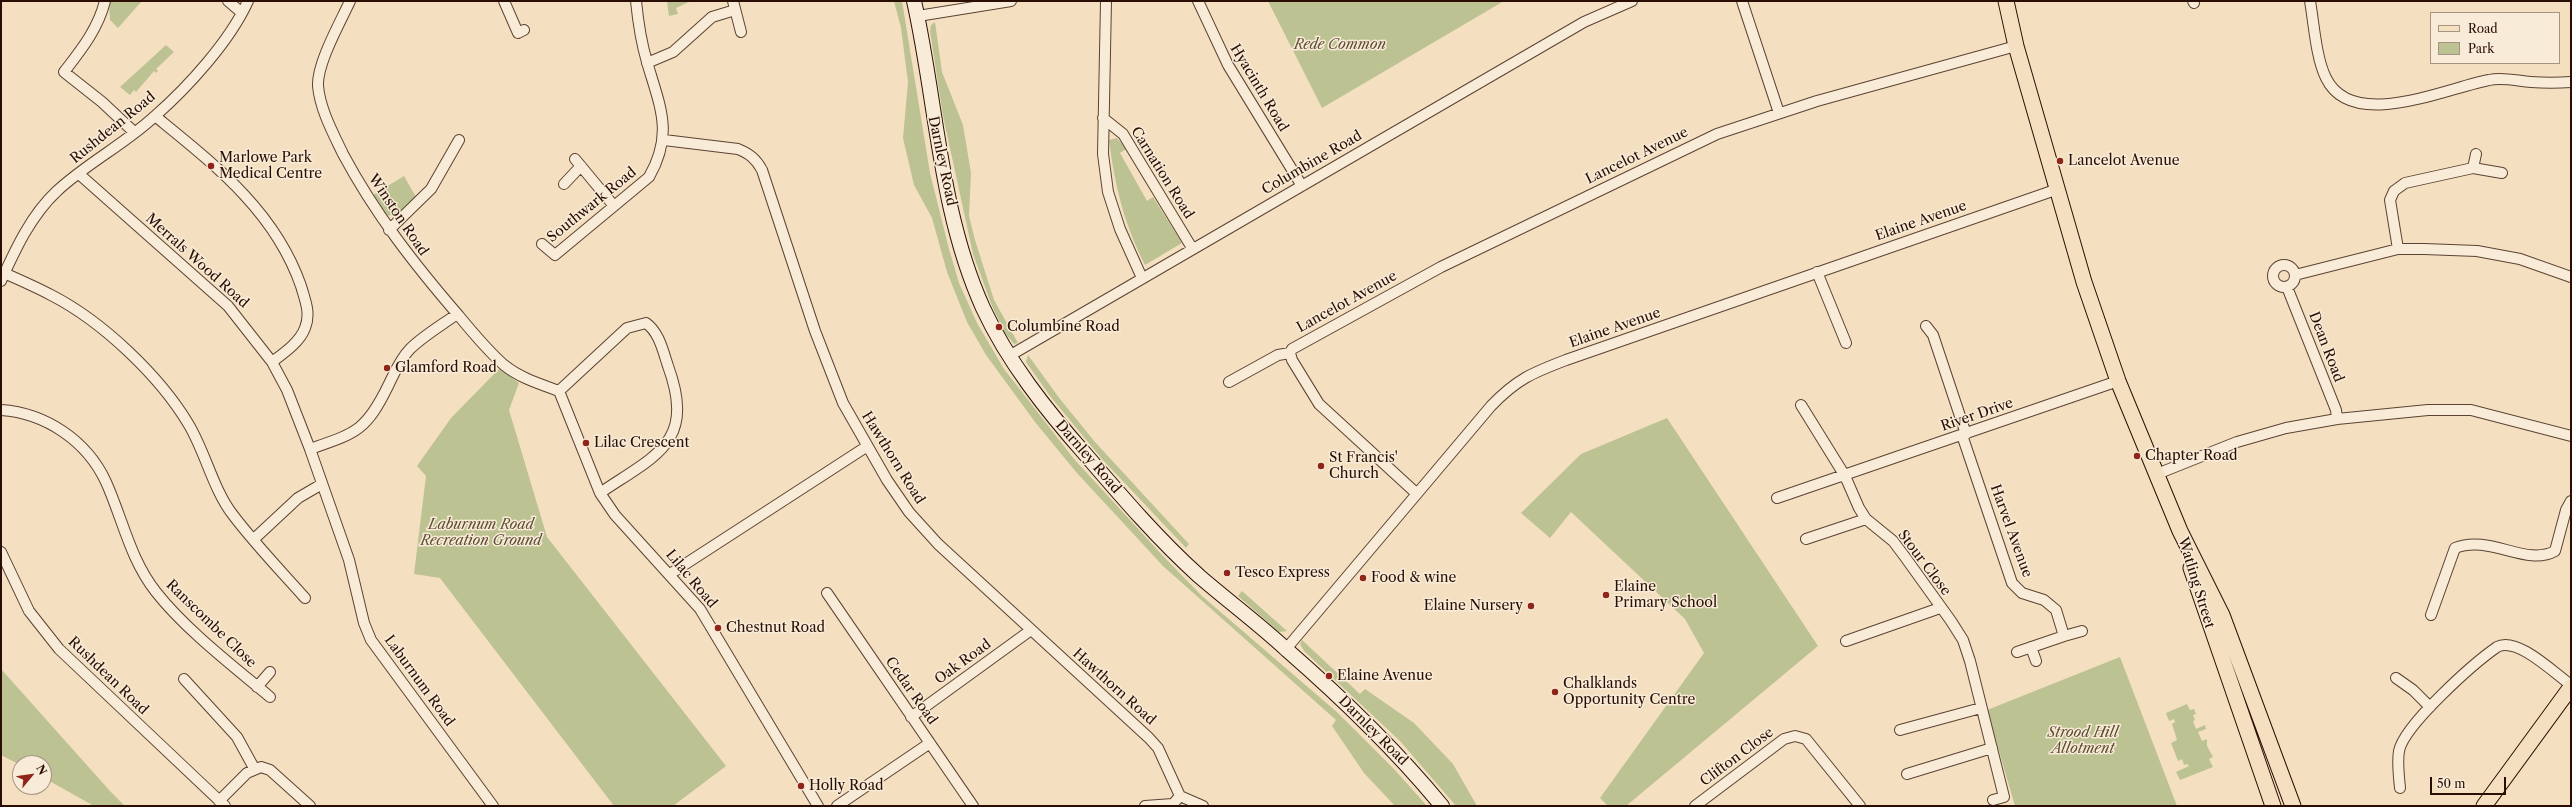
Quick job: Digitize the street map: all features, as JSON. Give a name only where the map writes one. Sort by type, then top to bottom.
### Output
[{"type":"main road","points":[[2006,1],[2016,46],[2084,282],[2118,382],[2180,531]]},
{"type":"main road","name":"Watling Street","points":[[2180,531],[2222,615],[2293,806]]},
{"type":"main road","name":"Watling Street","points":[[2180,531],[2199,595],[2272,802]]},
{"type":"main road","points":[[2484,806],[2571,686]]},
{"type":"main road","name":"Watling Street","points":[[2260,716],[2260,742],[2277,788],[2277,794],[2272,802]]},
{"type":"street","points":[[105,1],[101,17],[87,42],[64,72],[102,102],[134,132]]},
{"type":"street","points":[[228,1],[242,13]]},
{"type":"street","name":"Rushdean Road","points":[[3,277],[37,213],[57,191],[155,116],[213,55],[242,13],[248,1]]},
{"type":"street","name":"Winston Road","points":[[350,1],[321,69],[318,84],[320,96],[334,135],[369,201],[417,267],[457,314],[503,364],[516,374],[559,392]]},
{"type":"street","points":[[504,1],[518,33],[524,30]]},
{"type":"street","name":"Southwark Road","points":[[542,244],[555,255],[649,177],[658,160],[664,140],[659,96],[647,63],[636,1]]},
{"type":"street","name":"Darnley Road","points":[[914,1],[918,16],[934,125],[950,203],[968,269],[983,308],[1009,356],[1057,422],[1162,540],[1198,575],[1286,649],[1372,729],[1442,806]]},
{"type":"street","points":[[918,16],[957,6],[1011,1]]},
{"type":"street","points":[[1106,1],[1102,154],[1108,192],[1120,229],[1142,278]]},
{"type":"street","name":"Hyacinth Road","points":[[1198,1],[1228,66],[1302,186]]},
{"type":"street","name":"Columbine Road","points":[[1009,356],[1192,248],[1302,186],[1584,22],[1632,1]]},
{"type":"street","points":[[1742,1],[1779,113]]},
{"type":"street","points":[[2310,1],[2325,77],[2340,95],[2354,103],[2372,105],[2395,102],[2497,79],[2534,82],[2571,82]]},
{"type":"street","points":[[647,63],[673,52],[712,17],[734,6],[741,32]]},
{"type":"street","name":"Lancelot Avenue","points":[[1229,382],[1278,354],[1292,351],[1466,254],[1707,139],[1779,113],[2016,46]]},
{"type":"street","points":[[155,116],[241,189],[275,234],[290,260],[307,304],[308,316],[305,328],[299,338],[272,362]]},
{"type":"street","name":"Carnation Road","points":[[1103,118],[1123,134],[1192,248]]},
{"type":"street","points":[[389,230],[431,189],[459,140]]},
{"type":"street","name":"Hawthorn Road","points":[[664,140],[738,149],[750,154],[757,161],[762,170],[815,331],[843,403],[866,447],[909,512],[933,539],[1149,738],[1158,748],[1175,802]]},
{"type":"street","points":[[2473,168],[2476,154]]},
{"type":"street","points":[[564,184],[578,163],[614,206]]},
{"type":"street","points":[[2398,249],[2390,200],[2394,191],[2405,183],[2473,168],[2502,173]]},
{"type":"street","name":"Merrals Wood Road","points":[[79,174],[228,306],[272,362],[287,390],[310,449],[349,560]]},
{"type":"street","name":"Elaine Avenue","points":[[1286,649],[1416,493],[1491,406],[1509,387],[1522,378],[1566,360],[2058,189]]},
{"type":"street","points":[[2287,287],[2294,281],[2295,275],[2398,249],[2477,251],[2520,259],[2571,277]]},
{"type":"street","name":"Dean Road","points":[[2295,275],[2293,269],[2285,264],[2279,265],[2274,270],[2274,282],[2281,287],[2287,287],[2336,410],[2336,419]]},
{"type":"street","points":[[1816,272],[1846,344]]},
{"type":"street","points":[[3,277],[51,295],[78,311],[109,336],[162,388],[188,424],[204,454],[221,495],[232,515],[305,598]]},
{"type":"street","points":[[310,449],[350,434],[364,425],[374,414],[397,368],[410,350],[457,314]]},
{"type":"street","points":[[559,392],[627,328],[646,323],[653,328],[671,374],[678,416],[676,428],[662,451],[600,493]]},
{"type":"street","name":"Harvel Avenue","points":[[1926,326],[1933,336],[2012,583],[2022,593],[2044,600],[2056,610],[2064,636]]},
{"type":"street","points":[[1292,351],[1295,367],[1316,400],[1416,493]]},
{"type":"street","name":"River Drive","points":[[1778,498],[2118,382]]},
{"type":"street","name":"Lilac Road","points":[[559,392],[600,493],[615,515],[670,574],[700,609],[818,806]]},
{"type":"street","points":[[1801,405],[1845,476]]},
{"type":"street","name":"Ranscombe Close","points":[[1,410],[18,411],[40,418],[61,429],[79,444],[94,462],[106,482],[133,557],[157,594],[204,640],[270,697]]},
{"type":"street","points":[[2156,474],[2237,442],[2286,428],[2336,419],[2428,410],[2471,410],[2571,436]]},
{"type":"street","points":[[670,574],[866,447]]},
{"type":"street","name":"Stour Close","points":[[1845,476],[1853,496],[1866,519],[1897,547],[1963,640],[2005,801],[1993,800]]},
{"type":"street","points":[[254,539],[298,498],[322,484]]},
{"type":"street","points":[[2431,615],[2455,548],[2466,544],[2478,543],[2536,556],[2546,556],[2555,551],[2557,547],[2568,506]]},
{"type":"street","points":[[1806,539],[1866,519]]},
{"type":"street","name":"Rushdean Road","points":[[1,552],[29,611],[59,649],[222,804]]},
{"type":"street","name":"Laburnum Road","points":[[349,560],[364,623],[372,640],[493,806]]},
{"type":"street","name":"Cedar Road","points":[[827,593],[973,806]]},
{"type":"street","name":"Stour Close","points":[[1846,641],[1940,608]]},
{"type":"street","name":"Oak Road","points":[[911,717],[1031,630]]},
{"type":"street","points":[[2017,652],[2082,631]]},
{"type":"street","points":[[2400,788],[2399,751],[2408,731],[2430,708],[2490,652],[2505,644],[2523,650],[2571,686]]},
{"type":"street","points":[[2031,647],[2036,661]]},
{"type":"street","name":"Ranscombe Close","points":[[257,687],[270,672]]},
{"type":"street","points":[[2396,678],[2413,690],[2430,708]]},
{"type":"street","points":[[184,679],[237,737],[254,768]]},
{"type":"street","points":[[1900,730],[1981,708]]},
{"type":"street","name":"Clifton Close","points":[[1695,806],[1784,739],[1795,736],[1806,739],[1860,806]]},
{"type":"street","points":[[837,806],[930,743]]},
{"type":"street","points":[[1907,774],[1992,748]]},
{"type":"street","points":[[222,804],[254,768],[261,767],[270,770],[310,806]]},
{"type":"street","points":[[1145,806],[1175,802],[1203,806]]},
{"type":"green space","points":[[109,1],[142,1],[118,28],[110,20]]},
{"type":"green space","points":[[667,1],[691,1],[676,8],[678,14],[669,16]]},
{"type":"green space","points":[[894,1],[902,1],[930,173],[959,283],[977,323],[1004,369],[1074,459],[1164,557],[1202,596],[1338,713],[1394,769],[1427,806],[1395,806],[1364,773],[1332,726],[1336,720],[1163,566],[1076,472],[1035,422],[986,355],[967,322],[947,272],[932,218],[914,185],[903,138],[908,82],[901,28]]},
{"type":"green space","name":"Rede Common","points":[[1268,1],[1504,1],[1322,108]]},
{"type":"green space","points":[[935,22],[942,72],[963,125],[971,173],[969,216],[975,240],[994,300],[1018,343],[1014,344],[1005,333],[992,306],[973,254],[943,116],[930,31],[931,25]]},
{"type":"green space","points":[[166,45],[174,52],[156,69],[158,71],[156,73],[154,71],[136,92],[134,90],[130,95],[120,87]]},
{"type":"green space","points":[[1117,138],[1126,149],[1120,153],[1147,201],[1153,197],[1182,243],[1145,265],[1131,234],[1117,189],[1109,140]]},
{"type":"green space","points":[[404,176],[416,197],[397,214],[386,216],[373,195]]},
{"type":"green space","points":[[1028,355],[1060,399],[1095,442],[1189,544],[1186,548],[1102,459],[1050,396],[1026,362]]},
{"type":"green space","name":"Laburnum Road Recreation Ground","points":[[499,369],[519,383],[509,410],[547,537],[726,766],[673,806],[614,806],[440,578],[414,574],[426,476],[417,466],[451,418]]},
{"type":"green space","points":[[1667,418],[1818,646],[1626,806],[1608,806],[1600,798],[1704,653],[1685,619],[1571,512],[1550,538],[1521,513],[1581,454]]},
{"type":"green space","points":[[1242,591],[1287,631],[1279,632],[1238,596]]},
{"type":"green space","points":[[1302,640],[1360,694],[1365,689],[1414,723],[1453,764],[1477,806],[1456,806],[1400,741],[1304,651],[1300,644]]},
{"type":"green space","name":"Strood Hill Allotment","points":[[2120,657],[2177,806],[2015,806],[1987,710]]},
{"type":"green space","points":[[1,669],[125,806],[94,806],[52,782],[52,755],[12,755],[12,761],[1,755]]},
{"type":"green space","points":[[2187,704],[2190,710],[2194,709],[2196,714],[2193,715],[2195,720],[2193,721],[2196,729],[2205,725],[2206,729],[2198,732],[2202,741],[2207,739],[2207,746],[2213,757],[2209,759],[2213,767],[2180,780],[2176,772],[2189,766],[2187,764],[2184,765],[2182,759],[2178,761],[2171,743],[2177,740],[2172,724],[2175,722],[2174,719],[2169,721],[2166,713]]},
{"type":"place","name":"Lancelot Avenue","points":[[2060,161]]},
{"type":"place","name":"Marlowe Park Medical Centre","points":[[211,166]]},
{"type":"place","name":"Columbine Road","points":[[999,327]]},
{"type":"place","name":"Glamford Road","points":[[387,368]]},
{"type":"place","name":"Lilac Crescent","points":[[586,443]]},
{"type":"place","name":"Chapter Road","points":[[2137,456]]},
{"type":"place","name":"St Francis' Church","points":[[1321,466]]},
{"type":"place","name":"Tesco Express","points":[[1227,573]]},
{"type":"place","name":"Food & wine","points":[[1363,578]]},
{"type":"place","name":"Elaine Primary School","points":[[1606,595]]},
{"type":"place","name":"Elaine Nursery","points":[[1531,606]]},
{"type":"place","name":"Chestnut Road","points":[[718,628]]},
{"type":"place","name":"Elaine Avenue","points":[[1329,676]]},
{"type":"place","name":"Chalklands Opportunity Centre","points":[[1555,692]]},
{"type":"place","name":"Holly Road","points":[[801,786]]}]
